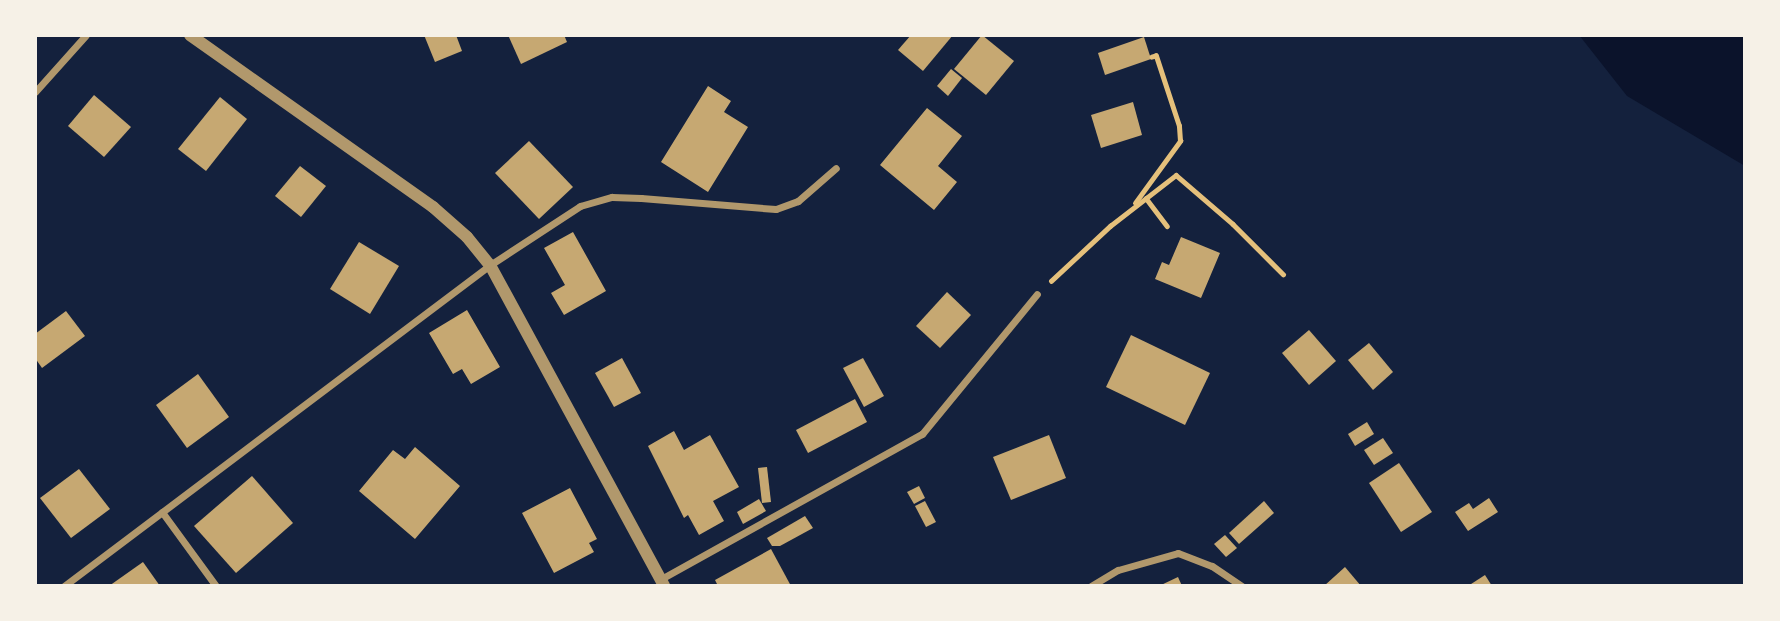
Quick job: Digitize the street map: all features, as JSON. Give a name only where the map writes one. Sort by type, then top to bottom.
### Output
[{"type":"street","points":[[35,92],[86,35]]},
{"type":"street","points":[[190,35],[433,207],[490,265],[662,582],[922,435],[1037,294]]},
{"type":"street","points":[[64,586],[490,265],[580,206],[601,200],[641,198],[776,209],[798,201],[836,168]]},
{"type":"street","points":[[162,512],[216,586]]},
{"type":"street","points":[[1091,586],[1118,570],[1178,553],[1212,566],[1241,586]]},
{"type":"path","points":[[1131,210],[1180,141],[1180,126],[1156,56],[1152,57]]},
{"type":"path","points":[[1037,294],[1131,210],[1176,176],[1223,214],[1283,274]]},
{"type":"path","points":[[1146,198],[1167,226]]},
{"type":"water","points":[[1579,35],[1745,35],[1745,166],[1627,96]]},
{"type":"building","points":[[424,35],[456,35],[462,51],[435,62]]},
{"type":"building","points":[[508,35],[564,35],[567,42],[521,64]]},
{"type":"building","points":[[911,35],[953,35],[923,71],[898,50]]},
{"type":"building","points":[[982,35],[1014,61],[986,95],[954,69]]},
{"type":"building","points":[[1144,37],[1151,59],[1105,75],[1098,53]]},
{"type":"building","points":[[951,69],[962,78],[948,96],[937,86]]},
{"type":"building","points":[[708,86],[731,101],[724,112],[748,127],[708,192],[661,162]]},
{"type":"building","points":[[94,95],[131,127],[104,157],[68,126]]},
{"type":"building","points":[[220,97],[247,119],[206,171],[178,149]]},
{"type":"building","points":[[1133,102],[1142,135],[1101,148],[1091,115]]},
{"type":"building","points":[[927,108],[962,136],[938,166],[957,182],[934,210],[880,165]]},
{"type":"building","points":[[529,141],[573,187],[539,219],[495,173]]},
{"type":"building","points":[[300,166],[326,186],[301,217],[275,196]]},
{"type":"building","points":[[573,232],[606,291],[564,315],[551,293],[565,285],[544,248]]},
{"type":"building","points":[[1181,237],[1220,253],[1201,298],[1155,279],[1162,262],[1169,265]]},
{"type":"building","points":[[359,242],[399,266],[370,314],[330,289]]},
{"type":"building","points":[[947,292],[971,315],[940,348],[916,326]]},
{"type":"building","points":[[467,310],[500,367],[471,384],[462,369],[453,374],[429,333]]},
{"type":"building","points":[[66,311],[85,336],[42,368],[35,358],[35,334]]},
{"type":"building","points":[[1309,330],[1336,361],[1309,385],[1282,353]]},
{"type":"building","points":[[1131,335],[1210,373],[1185,425],[1106,387]]},
{"type":"building","points":[[1369,343],[1393,372],[1373,390],[1348,360]]},
{"type":"building","points":[[622,358],[641,393],[614,407],[595,373]]},
{"type":"building","points":[[863,358],[884,396],[864,407],[843,368]]},
{"type":"building","points":[[198,374],[229,417],[187,448],[156,405]]},
{"type":"building","points":[[855,399],[867,422],[808,453],[796,430]]},
{"type":"building","points":[[1367,422],[1374,434],[1355,446],[1348,434]]},
{"type":"building","points":[[674,431],[684,450],[710,435],[739,487],[713,501],[724,521],[699,535],[688,515],[684,518],[648,446]]},
{"type":"building","points":[[1049,435],[1066,478],[1011,500],[993,457]]},
{"type":"building","points":[[1383,438],[1393,453],[1374,465],[1364,450]]},
{"type":"building","points":[[415,447],[460,486],[415,539],[359,491],[393,450],[405,459]]},
{"type":"building","points":[[1399,463],[1432,512],[1401,532],[1369,483]]},
{"type":"building","points":[[767,467],[771,502],[762,503],[758,468]]},
{"type":"building","points":[[79,469],[110,509],[71,538],[40,498]]},
{"type":"building","points":[[252,476],[293,523],[236,573],[194,526]]},
{"type":"building","points":[[919,486],[925,498],[914,504],[907,492]]},
{"type":"building","points":[[570,488],[597,539],[589,543],[594,552],[554,573],[522,513]]},
{"type":"building","points":[[1489,498],[1498,512],[1468,531],[1455,512],[1469,503],[1473,509]]},
{"type":"building","points":[[759,499],[766,511],[743,524],[737,512]]},
{"type":"building","points":[[925,501],[936,522],[926,527],[915,506]]},
{"type":"building","points":[[1264,501],[1274,513],[1239,544],[1229,533]]},
{"type":"building","points":[[805,516],[813,528],[780,546],[772,546],[767,538]]},
{"type":"building","points":[[1225,535],[1237,548],[1226,557],[1214,544]]},
{"type":"building","points":[[771,549],[791,586],[718,586],[715,580]]},
{"type":"building","points":[[143,562],[160,586],[109,586]]},
{"type":"building","points":[[1345,567],[1361,586],[1324,586]]},
{"type":"building","points":[[1485,575],[1492,586],[1468,586]]},
{"type":"building","points":[[1178,577],[1182,586],[1159,586]]}]
